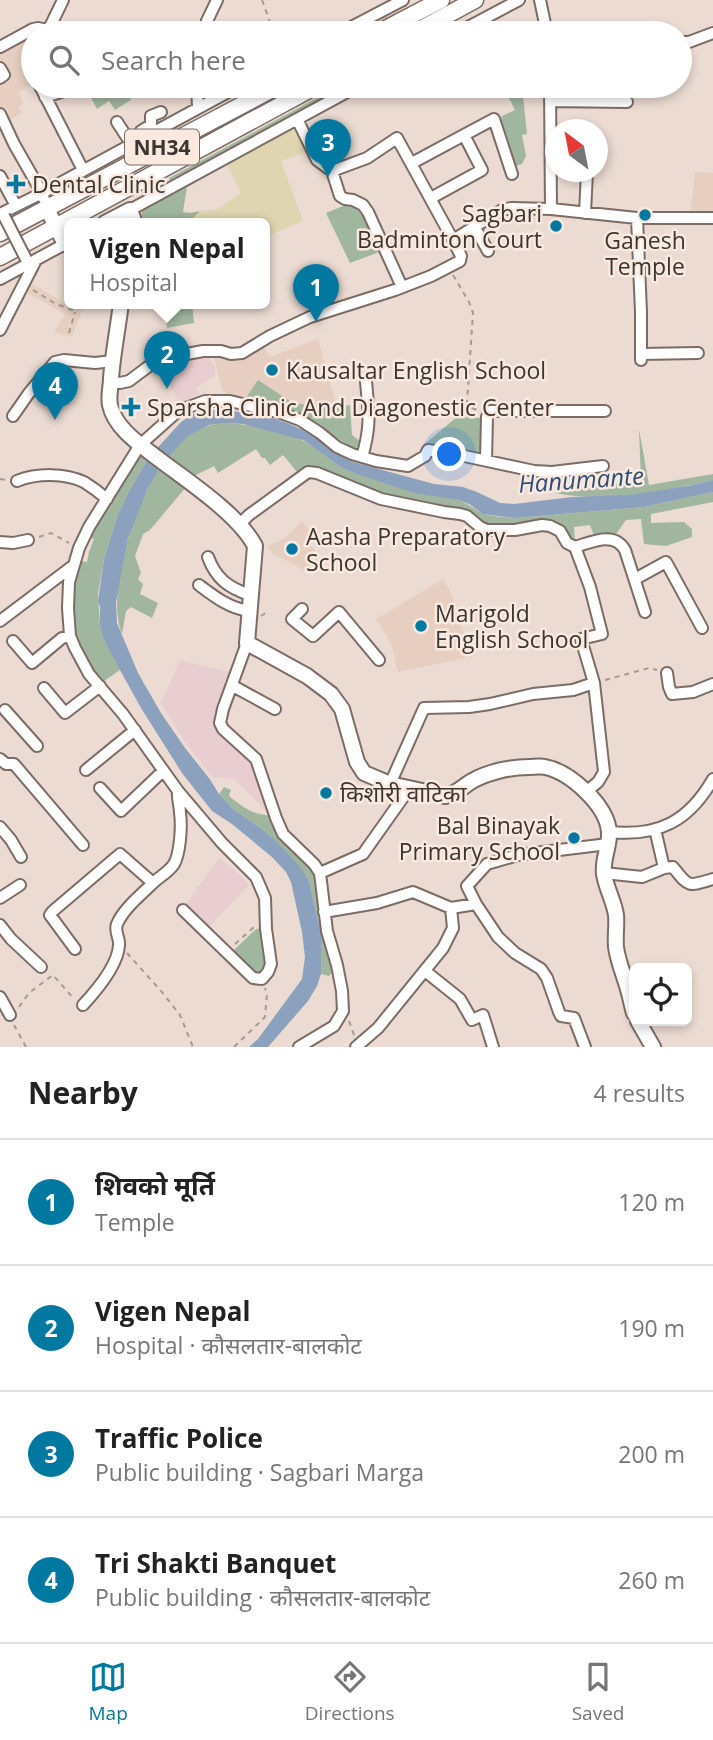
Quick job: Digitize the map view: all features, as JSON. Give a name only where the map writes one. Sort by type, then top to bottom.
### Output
[{"type":"highway","points":[[401,21],[441,0]]},
{"type":"highway","points":[[436,21],[475,0]]},
{"type":"highway","name":"NH34","points":[[2,225],[47,209],[255,98]]},
{"type":"highway","name":"NH34","points":[[69,218],[294,98]]},
{"type":"highway","name":"NH34","points":[[15,257],[64,221]]},
{"type":"main road","points":[[47,209],[64,238]]},
{"type":"main road","points":[[120,309],[109,400],[113,415],[142,447],[199,489],[251,537],[255,546],[247,643],[307,676],[331,694],[342,709],[359,767],[364,774],[436,796],[453,795],[484,775],[526,767],[545,767],[562,774],[586,792],[606,819],[609,838],[604,858],[604,873],[615,912],[615,939],[620,965],[629,991]]},
{"type":"main road","points":[[641,1026],[653,1047]]},
{"type":"street","points":[[53,21],[62,0]]},
{"type":"street","points":[[207,21],[217,0]]},
{"type":"street","points":[[363,21],[403,0]]},
{"type":"street","points":[[480,21],[519,0]]},
{"type":"street","points":[[540,0],[544,21]]},
{"type":"street","points":[[692,41],[713,33]]},
{"type":"street","points":[[0,47],[21,36]]},
{"type":"street","points":[[0,68],[4,75],[0,78]]},
{"type":"street","points":[[46,98],[83,170]]},
{"type":"street","points":[[198,98],[198,107]]},
{"type":"street","points":[[0,330],[23,285],[2,225],[18,205],[216,98]]},
{"type":"street","points":[[131,216],[336,98]]},
{"type":"street","points":[[551,209],[550,101],[627,102]]},
{"type":"street","points":[[130,142],[151,125],[151,117],[161,112]]},
{"type":"street","points":[[2,118],[42,192],[47,209]]},
{"type":"street","points":[[297,119],[317,160],[332,171],[340,196],[363,205],[368,212],[402,287]]},
{"type":"street","points":[[412,163],[494,119],[512,174]]},
{"type":"street","points":[[117,122],[130,142]]},
{"type":"street","points":[[431,198],[482,170],[464,135]]},
{"type":"street","points":[[111,382],[129,381],[157,360],[165,358],[203,351],[242,353],[310,317],[374,298],[431,276],[460,261],[461,256],[453,240],[397,138],[367,158],[332,171]]},
{"type":"street","points":[[0,176],[18,205]]},
{"type":"street","points":[[585,212],[586,182]]},
{"type":"street","points":[[453,240],[502,210],[512,208],[551,209],[637,218],[713,218]]},
{"type":"street","points":[[637,218],[640,357],[698,353]]},
{"type":"street","points":[[474,226],[488,251]]},
{"type":"street","points":[[0,279],[15,257],[64,244]]},
{"type":"street","points":[[13,416],[55,362],[113,361]]},
{"type":"street","points":[[362,457],[370,420],[366,382]]},
{"type":"street","points":[[183,910],[253,978],[262,979],[268,972],[271,964],[265,898],[256,877],[222,844],[177,791],[135,730],[81,661],[70,636],[69,582],[79,548],[89,527],[142,447],[178,411],[205,401],[230,401],[300,420],[337,447],[362,457],[408,466],[425,456],[428,450],[486,460],[521,470],[552,472],[603,466]]},
{"type":"street","points":[[486,460],[487,415],[495,410],[605,411]]},
{"type":"street","points":[[240,524],[308,472],[317,473],[381,499],[460,513],[487,530],[515,530],[542,525],[560,531],[567,543],[575,547],[603,634],[581,639],[594,683],[604,772],[598,782],[586,792]]},
{"type":"street","points":[[18,481],[37,476],[71,478],[85,483],[107,499]]},
{"type":"street","points":[[575,547],[608,538],[618,541],[625,550],[645,612]]},
{"type":"street","points":[[0,542],[28,540]]},
{"type":"street","points":[[208,557],[211,566],[223,581],[235,590],[250,595]]},
{"type":"street","points":[[635,579],[666,562],[702,628]]},
{"type":"street","points":[[0,621],[74,565]]},
{"type":"street","points":[[199,585],[219,600],[249,611]]},
{"type":"street","points":[[302,609],[292,619],[313,636],[339,611],[379,660]]},
{"type":"street","points":[[13,641],[32,663],[62,638],[70,636]]},
{"type":"street","points":[[247,643],[220,723],[223,729],[256,759],[283,834],[320,873],[327,931],[342,991],[343,1012],[334,1026],[299,1047]]},
{"type":"street","points":[[667,673],[672,694],[693,692],[713,684]]},
{"type":"street","points":[[390,784],[424,708],[490,704],[533,694],[573,690],[594,683]]},
{"type":"street","points":[[44,688],[65,713],[100,686]]},
{"type":"street","points":[[233,686],[275,709]]},
{"type":"street","points":[[2,710],[37,746]]},
{"type":"street","points":[[86,770],[135,730]]},
{"type":"street","points":[[0,759],[6,764],[14,764],[82,845]]},
{"type":"street","points":[[100,788],[121,811],[163,771]]},
{"type":"street","points":[[585,1047],[574,1018],[561,1016],[541,969],[498,937],[467,886],[487,864],[519,855],[655,830],[682,818],[703,797],[713,779]]},
{"type":"street","points":[[320,873],[363,854],[408,789]]},
{"type":"street","points":[[83,1005],[100,986],[111,967],[120,944],[116,925],[128,909],[174,864],[180,812],[177,791]]},
{"type":"street","points":[[0,828],[21,857]]},
{"type":"street","points":[[655,830],[664,868]]},
{"type":"street","points":[[0,848],[11,840]]},
{"type":"street","points":[[75,949],[50,915],[120,854],[153,883]]},
{"type":"street","points":[[604,873],[642,877],[673,867],[683,880],[691,884],[713,879]]},
{"type":"street","points":[[0,898],[20,885]]},
{"type":"street","points":[[324,912],[377,903],[413,892],[451,908],[476,904]]},
{"type":"street","points":[[359,1045],[378,1028],[443,948],[453,928],[451,908]]},
{"type":"street","points":[[0,925],[41,967]]},
{"type":"street","points":[[425,971],[460,999],[472,1020],[483,1015],[493,1047]]},
{"type":"street","points":[[0,996],[10,1016]]},
{"type":"path","points":[[262,0],[270,21]]},
{"type":"path","points":[[449,268],[473,313],[467,402],[470,407],[487,415]]},
{"type":"path","points":[[23,285],[64,307]]},
{"type":"path","points":[[69,333],[75,317],[75,311],[70,309]]},
{"type":"path","points":[[28,540],[51,533],[79,548]]},
{"type":"path","points":[[594,683],[649,668],[667,673]]},
{"type":"path","points":[[227,952],[253,928],[266,923]]},
{"type":"path","points":[[120,944],[180,1015],[193,1047]]},
{"type":"path","points":[[26,1047],[10,1016],[13,1016],[29,993],[52,975],[83,1005]]},
{"type":"path","points":[[234,1047],[264,1017],[267,994],[262,979]]},
{"type":"path","points":[[343,1012],[359,1045]]},
{"type":"shaded area","points":[[21,42],[19,92],[23,104],[19,107],[22,113],[1,124],[0,121],[0,52]]},
{"type":"shaded area","points":[[695,172],[713,173],[713,215],[690,216]]},
{"type":"shaded area","points":[[32,284],[64,302],[64,309],[83,309],[72,337],[54,332],[65,314],[27,293]]},
{"type":"shaded area","name":"Kausaltar English School","points":[[318,339],[337,408],[293,403],[258,380],[245,399],[223,392],[214,359],[230,357],[263,346],[270,357]]},
{"type":"shaded area","points":[[207,353],[215,367],[215,376],[196,388],[199,393],[181,405],[163,377],[172,370],[168,364]]},
{"type":"shaded area","name":"Aasha Preparatory School","points":[[302,521],[317,539],[310,544],[320,559],[304,570],[272,553],[268,546],[285,538]]},
{"type":"shaded area","name":"Marigold English School","points":[[443,579],[452,595],[464,634],[470,638],[475,656],[398,672],[391,643],[376,619]]},
{"type":"shaded area","points":[[180,660],[233,673],[218,716],[250,756],[270,815],[234,779],[212,777],[185,742],[161,703]]},
{"type":"shaded area","points":[[220,858],[249,885],[208,928],[185,906]]},
{"type":"green space","points":[[91,98],[131,100],[115,110],[109,101],[97,109]]},
{"type":"green space","points":[[317,98],[330,98],[170,180],[169,178]]},
{"type":"green space","points":[[509,98],[523,98],[527,134],[522,135],[526,156],[522,164],[513,167],[499,125],[502,116],[515,110]]},
{"type":"green space","points":[[187,187],[183,212],[200,211],[194,218],[141,218],[143,208]]},
{"type":"green space","points":[[348,204],[362,209],[382,251],[350,263],[326,213]]},
{"type":"green space","points":[[164,309],[193,309],[194,323],[167,328]]},
{"type":"green space","points":[[258,380],[293,403],[337,408],[350,405],[352,435],[361,442],[359,447],[352,448],[314,422],[283,406],[268,401],[252,402],[245,399]]},
{"type":"green space","points":[[458,416],[481,418],[481,454],[426,443]]},
{"type":"green space","points":[[225,423],[277,431],[305,442],[351,472],[459,500],[492,516],[515,518],[644,507],[713,492],[713,502],[651,514],[651,523],[684,522],[692,529],[692,537],[666,546],[644,544],[641,519],[626,520],[614,537],[595,538],[590,525],[574,527],[575,544],[571,543],[563,529],[491,527],[298,473],[283,455],[270,465],[256,449],[218,473],[214,466],[196,475],[150,530],[143,534],[135,556],[141,573],[138,579],[143,584],[140,594],[158,603],[152,618],[131,607],[126,611],[122,634],[117,613],[118,586],[132,526],[144,497],[174,449],[190,434],[207,426]]},
{"type":"green space","points":[[639,429],[649,485],[713,474],[713,480],[675,489],[614,496],[555,493],[641,481]]},
{"type":"green space","points":[[143,452],[149,457],[117,517],[104,559],[98,594],[100,624],[120,670],[101,683],[77,639],[73,595],[80,561],[87,562],[94,539],[89,537]]},
{"type":"green space","points":[[224,787],[231,790],[229,796],[245,808],[273,816],[315,874],[333,971],[329,976],[321,974],[322,938],[309,881],[259,827],[232,808],[219,794]]},
{"type":"green space","points":[[260,928],[263,929],[268,963],[261,973],[253,973],[233,953]]},
{"type":"sand","points":[[295,127],[308,152],[281,161],[303,221],[270,235],[270,218],[194,218],[200,211],[216,210],[241,193],[225,161]]},
{"type":"water","points":[[208,410],[233,411],[272,418],[308,433],[353,462],[434,484],[463,487],[500,503],[630,495],[713,480],[713,492],[644,507],[515,518],[483,514],[459,500],[414,493],[351,472],[303,440],[243,424],[225,423],[209,425],[188,436],[159,469],[147,490],[128,538],[116,602],[117,623],[138,673],[161,713],[219,794],[232,808],[279,844],[301,868],[309,881],[322,938],[321,974],[317,986],[308,1001],[268,1047],[249,1047],[258,1039],[302,979],[305,957],[291,882],[272,857],[212,811],[182,773],[115,661],[103,637],[100,624],[98,601],[104,559],[117,517],[128,493],[149,457],[181,422],[194,413]]},
{"type":"place","name":"Traffic Police","points":[[328,177]]},
{"type":"place","name":"Dental Clinic","points":[[16,184]]},
{"type":"place","name":"Ganesh Temple","points":[[645,215]]},
{"type":"place","name":"Sagbari Badminton Court","points":[[556,226]]},
{"type":"place","name":"शिवको मूर्ति","points":[[316,322]]},
{"type":"place","name":"Kausaltar English School","points":[[272,370]]},
{"type":"place","name":"Vigen Nepal","points":[[167,389]]},
{"type":"place","name":"Sparsha Clinic And Diagonestic Center","points":[[131,407]]},
{"type":"place","name":"Tri Shakti Banquet","points":[[55,420]]},
{"type":"place","name":"Aasha Preparatory School","points":[[292,549]]},
{"type":"place","name":"Marigold English School","points":[[421,626]]},
{"type":"place","name":"किशोरी वाटिका","points":[[326,793]]},
{"type":"place","name":"Bal Binayak Primary School","points":[[574,838]]},
{"type":"water label","name":"Hanumante","points":[[581,479]]}]
